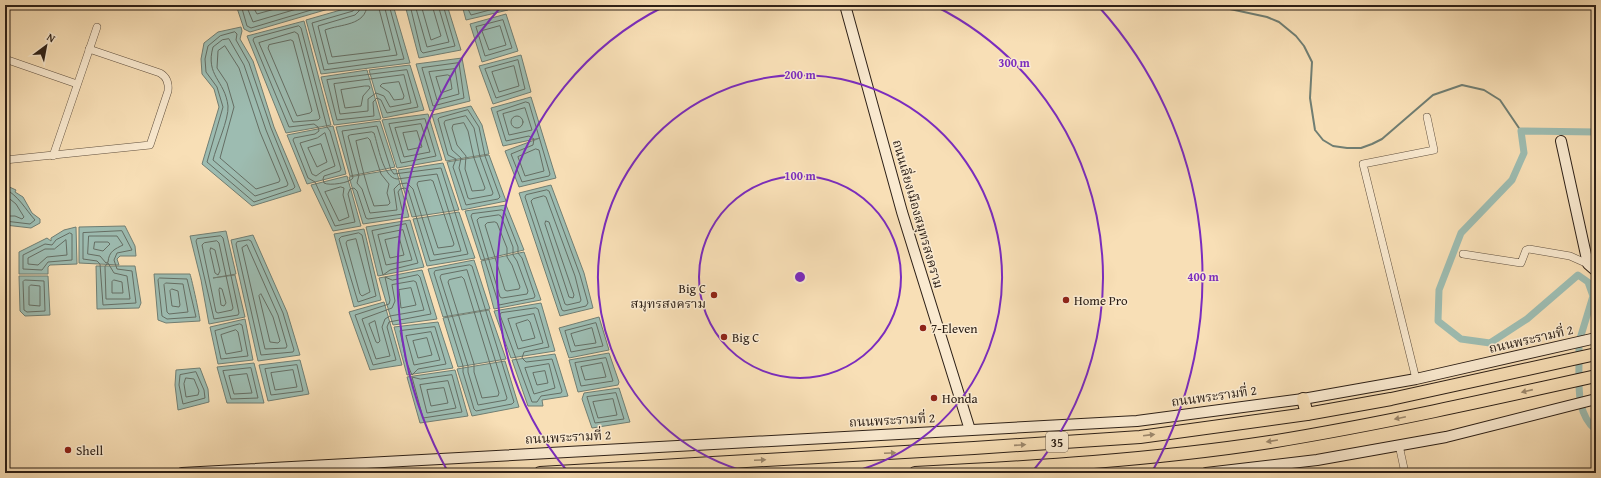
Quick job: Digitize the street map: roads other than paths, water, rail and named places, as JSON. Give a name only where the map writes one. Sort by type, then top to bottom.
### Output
[{"type":"highway","name":"35","points":[[540,473],[1140,437],[1307,414],[1391,399],[1596,354]]},
{"type":"highway","name":"35","points":[[915,473],[1142,458],[1269,442],[1395,420],[1596,376]]},
{"type":"highway","points":[[1303,399],[1307,414]]},
{"type":"main road","name":"ถนนเลี่ยงเมืองสมุทรสงคราม","points":[[845,5],[902,212],[970,430]]},
{"type":"main road","points":[[1561,141],[1588,264],[1596,271]]},
{"type":"main road","name":"ถนนพระรามที่ 2","points":[[182,473],[1137,421],[1303,399],[1416,379],[1596,338]]},
{"type":"main road","points":[[1206,473],[1317,460],[1446,437],[1595,399]]},
{"type":"street","points":[[53,156],[97,27]]},
{"type":"street","points":[[5,160],[150,145],[168,91],[169,84],[166,78],[160,73],[90,49]]},
{"type":"street","points":[[5,59],[77,84]]},
{"type":"street","points":[[1416,379],[1363,164],[1434,150],[1427,117]]},
{"type":"street","points":[[1463,254],[1521,263],[1526,250],[1529,249],[1570,256],[1588,264]]},
{"type":"street","points":[[1399,445],[1405,473]]},
{"type":"water","points":[[236,5],[342,5],[250,32],[244,29]]},
{"type":"water","points":[[358,5],[393,5],[410,63],[321,74],[306,20]]},
{"type":"water","points":[[405,5],[447,5],[461,50],[419,58]]},
{"type":"water","points":[[462,5],[506,5],[508,10],[466,20]]},
{"type":"water","points":[[506,14],[518,51],[482,62],[470,24]]},
{"type":"water","points":[[304,21],[331,125],[286,133],[247,36]]},
{"type":"water","points":[[241,27],[242,31],[240,39],[253,61],[274,127],[301,191],[252,206],[202,164],[219,107],[214,89],[202,74],[201,59],[204,43],[218,32]]},
{"type":"water","points":[[521,55],[531,92],[493,104],[479,66]]},
{"type":"water","points":[[462,58],[470,101],[430,111],[416,64]]},
{"type":"water","points":[[410,65],[424,110],[383,118],[369,70]]},
{"type":"water","points":[[367,70],[381,119],[334,125],[321,77]]},
{"type":"water","points":[[531,97],[556,178],[519,187],[505,151],[540,138],[503,146],[491,108]]},
{"type":"water","points":[[471,106],[482,125],[489,154],[446,161],[432,115]]},
{"type":"water","points":[[428,114],[442,160],[397,168],[382,120]]},
{"type":"water","points":[[380,121],[395,167],[350,176],[336,127]]},
{"type":"water","points":[[333,126],[346,174],[307,184],[287,135]]},
{"type":"water","points":[[489,155],[506,201],[462,210],[447,162]]},
{"type":"water","points":[[443,163],[459,210],[412,217],[398,170]]},
{"type":"water","points":[[396,169],[409,217],[363,224],[349,177]]},
{"type":"water","points":[[347,176],[361,226],[333,231],[311,185]]},
{"type":"water","points":[[5,185],[16,190],[15,192],[23,197],[32,213],[40,219],[40,223],[31,228],[5,225]]},
{"type":"water","points":[[551,185],[584,273],[593,308],[560,316],[519,193]]},
{"type":"water","points":[[506,205],[524,250],[481,260],[465,211]]},
{"type":"water","points":[[459,212],[475,258],[427,266],[413,219]]},
{"type":"water","points":[[410,220],[424,267],[378,276],[366,227]]},
{"type":"water","points":[[125,226],[135,246],[136,256],[120,256],[117,259],[119,265],[79,263],[79,227]]},
{"type":"water","points":[[76,227],[77,264],[50,265],[48,267],[48,274],[19,274],[19,252],[47,238],[51,241],[51,238],[64,230]]},
{"type":"water","points":[[364,229],[381,300],[354,307],[334,234]]},
{"type":"water","points":[[226,231],[236,274],[213,278],[235,275],[245,317],[209,324],[201,280],[190,236]]},
{"type":"water","points":[[253,235],[287,312],[300,355],[258,361],[231,240]]},
{"type":"water","points":[[524,252],[541,300],[494,309],[481,261]]},
{"type":"water","points":[[474,260],[490,309],[443,317],[428,269]]},
{"type":"water","points":[[96,266],[135,266],[141,303],[139,308],[97,309]]},
{"type":"water","points":[[422,270],[437,319],[393,325],[379,278]]},
{"type":"water","points":[[154,274],[190,274],[200,321],[166,323],[158,320]]},
{"type":"water","points":[[19,276],[48,276],[50,315],[25,316],[20,311]]},
{"type":"water","points":[[384,302],[402,365],[370,370],[349,312]]},
{"type":"water","points":[[541,303],[555,351],[511,358],[494,311]]},
{"type":"water","points":[[489,310],[506,359],[458,367],[443,318]]},
{"type":"water","points":[[599,317],[609,350],[569,358],[559,328]]},
{"type":"water","points":[[245,319],[253,360],[218,364],[210,327]]},
{"type":"water","points":[[438,322],[453,368],[407,375],[394,327]]},
{"type":"water","points":[[609,353],[619,382],[618,385],[578,392],[569,360]]},
{"type":"water","points":[[555,354],[568,396],[542,400],[543,406],[528,406],[512,360]]},
{"type":"water","points":[[300,360],[309,394],[268,401],[259,365]]},
{"type":"water","points":[[505,361],[519,407],[472,416],[457,369]]},
{"type":"water","points":[[254,363],[264,403],[227,403],[217,367]]},
{"type":"water","points":[[200,368],[208,389],[209,402],[178,410],[175,385],[176,370]]},
{"type":"water","points":[[455,370],[468,416],[420,423],[407,377]]},
{"type":"water","points":[[619,388],[630,422],[592,428],[582,399],[584,393]]},
{"type":"waterway","points":[[1221,5],[1230,9],[1267,17],[1279,22],[1296,36],[1304,46],[1312,62],[1310,98],[1315,130],[1323,140],[1333,146],[1361,148],[1372,144],[1382,139],[1433,95],[1462,85],[1484,90],[1500,100],[1521,131]]},
{"type":"waterway","points":[[1579,353],[1579,342],[1593,296],[1588,282],[1578,275],[1527,319],[1490,343],[1461,339],[1438,321],[1439,290],[1461,233],[1512,180],[1524,153],[1521,131],[1596,132]]},
{"type":"waterway","points":[[1579,362],[1579,389],[1582,408],[1585,416],[1596,430]]},
{"type":"place","name":"Big C สมุทรสงคราม","points":[[714,295]]},
{"type":"place","name":"Home Pro","points":[[1066,300]]},
{"type":"place","name":"7-Eleven","points":[[923,328]]},
{"type":"place","name":"Big C","points":[[724,337]]},
{"type":"place","name":"Honda","points":[[934,398]]},
{"type":"place","name":"Shell","points":[[68,450]]}]
